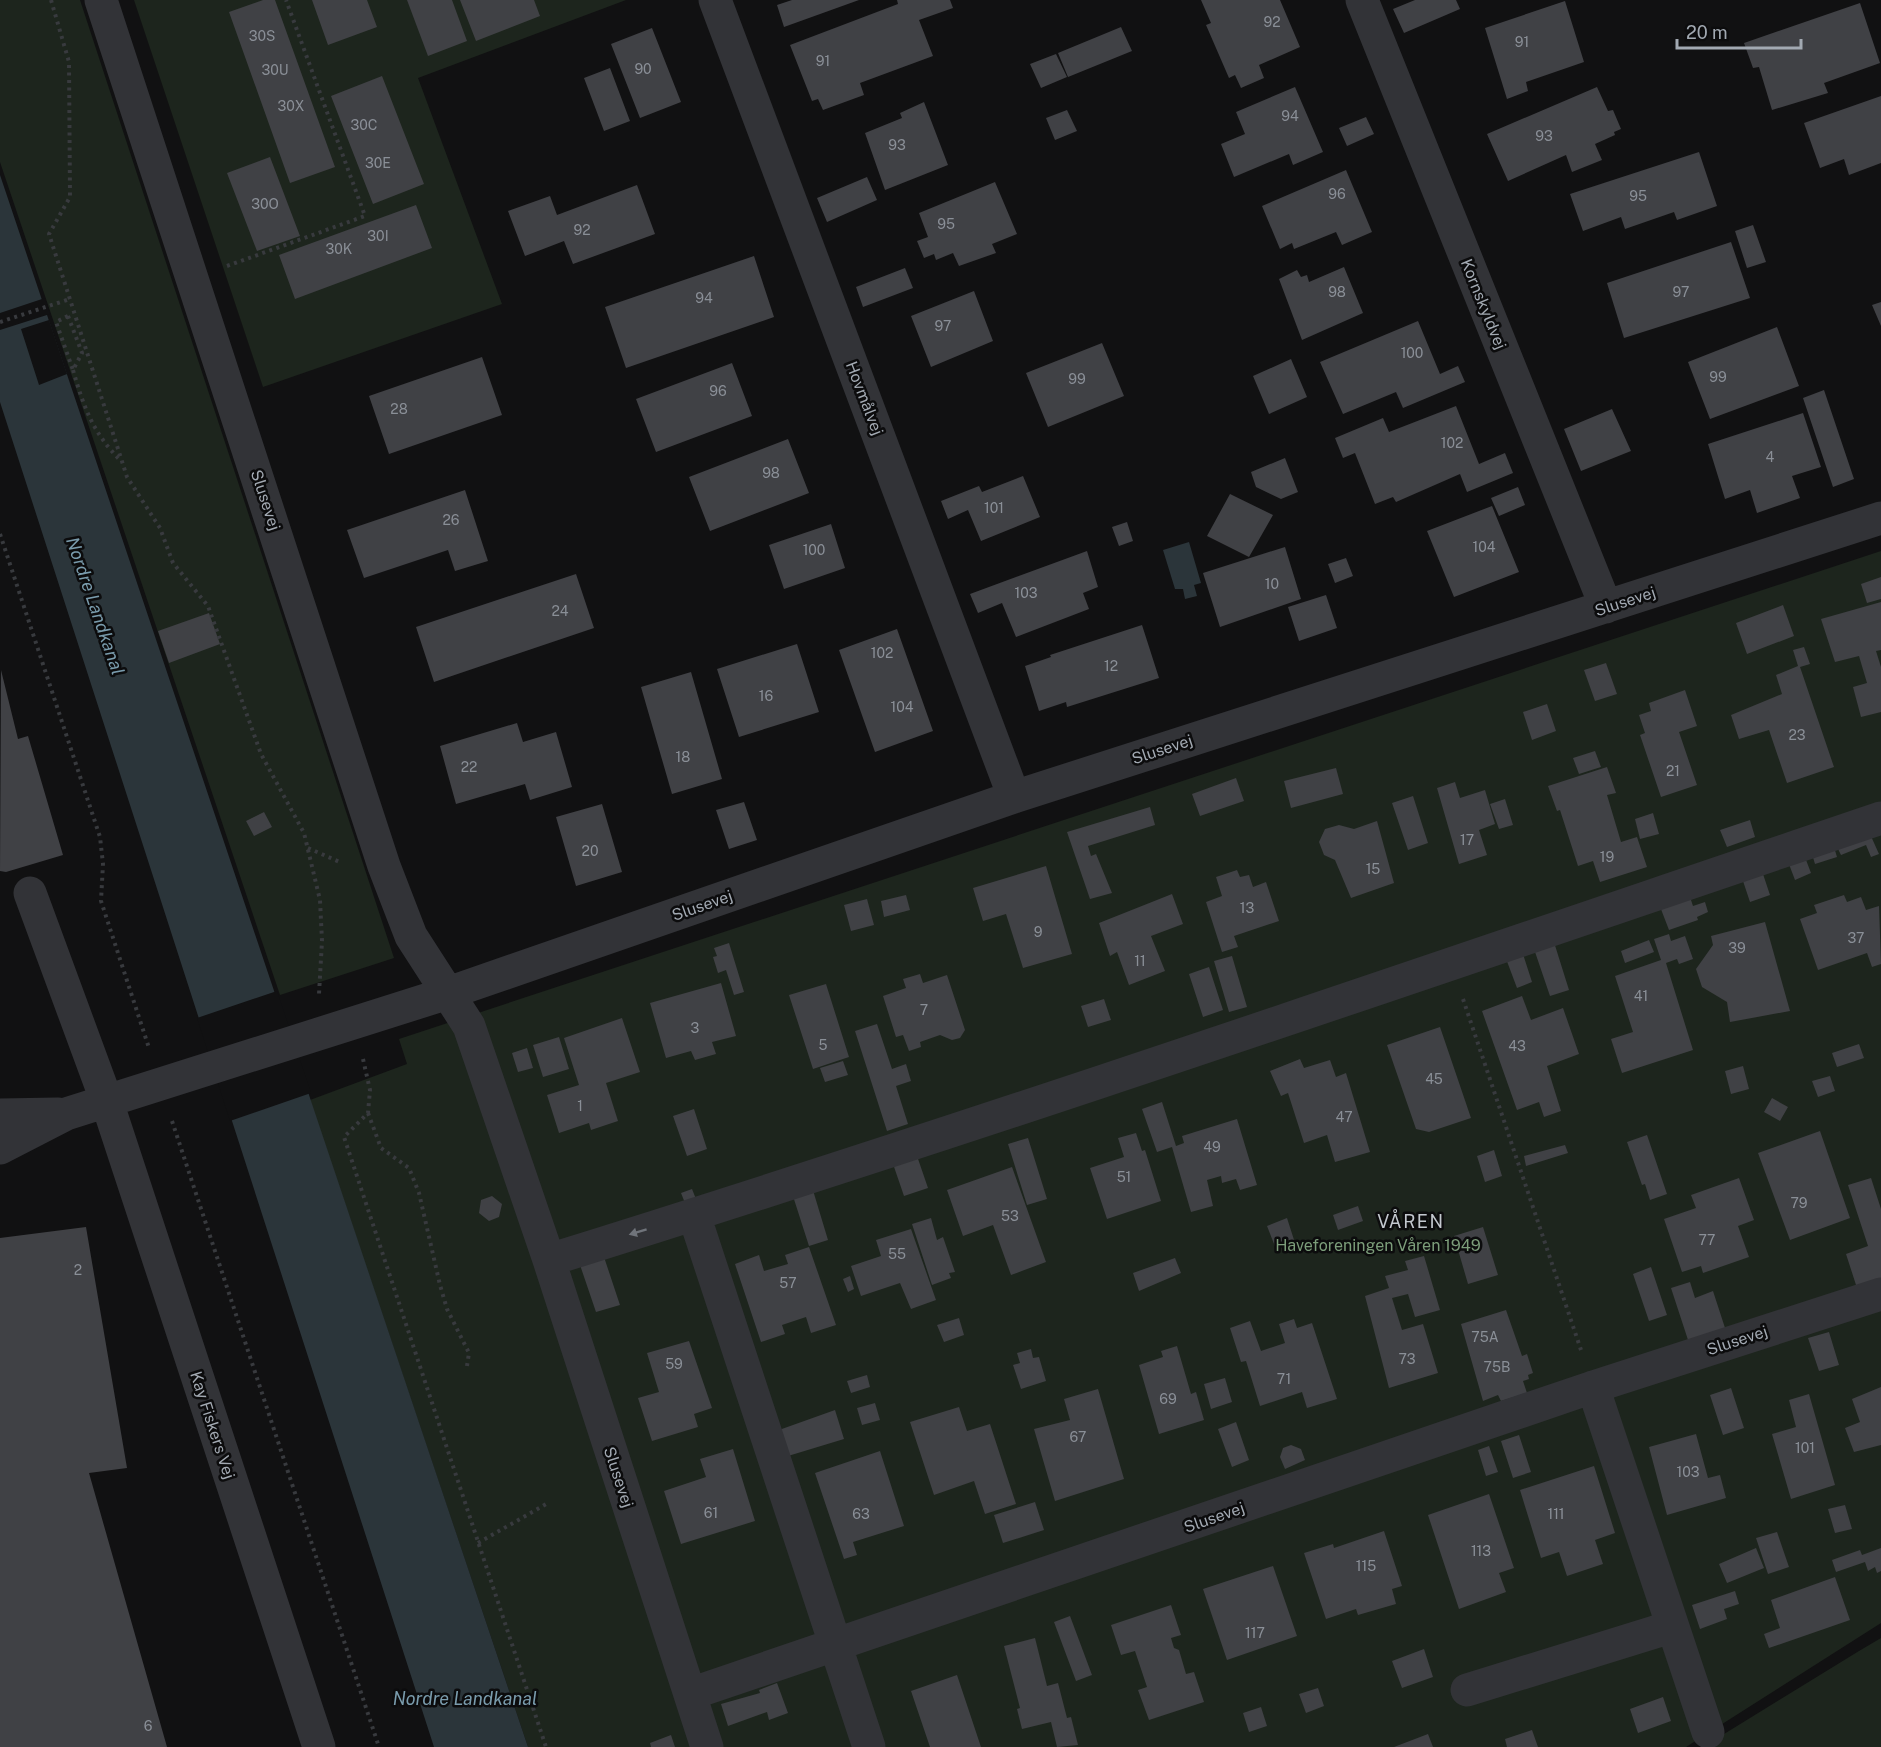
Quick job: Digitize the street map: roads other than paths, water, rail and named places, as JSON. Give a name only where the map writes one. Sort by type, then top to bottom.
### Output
[{"type":"street","name":"Slusevej","points":[[101,0],[194,278],[384,866],[411,936],[469,1026],[549,1260],[707,1747]]},
{"type":"street","name":"Hovmålvej","points":[[715,0],[1014,797]]},
{"type":"street","name":"Kornskyldvej","points":[[1362,0],[1606,607]]},
{"type":"street","name":"Slusevej","points":[[448,993],[1014,797],[1881,518]]},
{"type":"street","points":[[549,1260],[694,1215],[1452,964],[1881,818]]},
{"type":"street","name":"Kay Fiskers Vej","points":[[30,893],[107,1102],[319,1747]]},
{"type":"street","points":[[0,1148],[66,1114],[448,993]]},
{"type":"street","points":[[0,1115],[66,1114]]},
{"type":"street","points":[[694,1215],[868,1747]]},
{"type":"street","name":"Slusevej","points":[[690,1694],[1593,1387],[1881,1294]]},
{"type":"street","points":[[1593,1387],[1671,1627],[1708,1732]]},
{"type":"street","points":[[1467,1690],[1671,1627]]},
{"type":"water","name":"Nordre Landkanal","points":[[0,175],[528,1747],[434,1747],[0,402]]},
{"type":"water","points":[[1189,542],[1201,583],[1194,585],[1197,596],[1185,599],[1183,589],[1175,589],[1163,550]]},
{"type":"district","name":"VÅREN","points":[[1411,1222]]},
{"type":"park label","name":"Haveforeningen Våren 1949","points":[[1378,1245]]}]
